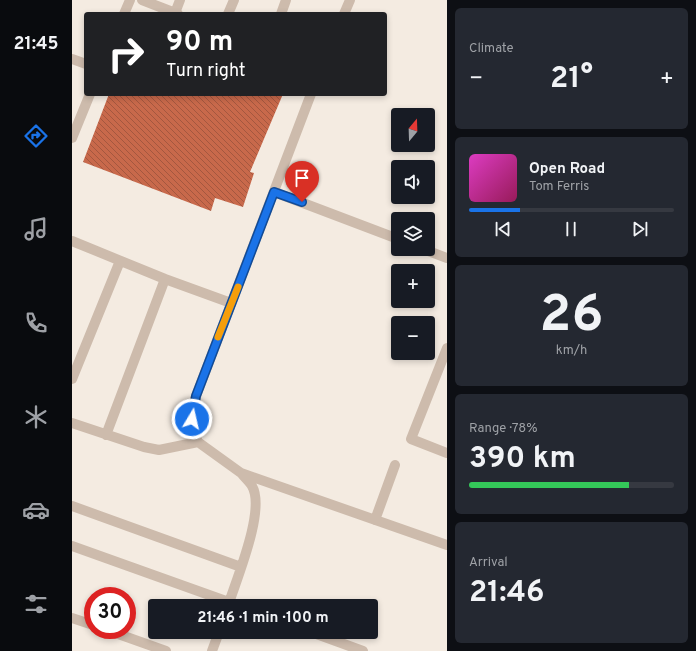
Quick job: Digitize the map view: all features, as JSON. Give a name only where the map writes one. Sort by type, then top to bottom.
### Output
[{"type":"street","points":[[125,12],[130,0]]},
{"type":"street","points":[[142,0],[173,12]]},
{"type":"street","points":[[176,12],[180,0]]},
{"type":"street","points":[[229,12],[234,0]]},
{"type":"street","points":[[282,12],[286,0]]},
{"type":"street","points":[[345,12],[350,0]]},
{"type":"street","points":[[72,59],[84,63]]},
{"type":"street","points":[[72,138],[89,96]]},
{"type":"street","points":[[230,599],[251,537],[256,511],[252,487],[241,473],[198,442],[192,428],[193,411],[196,396],[311,96]]},
{"type":"street","points":[[274,192],[391,236]]},
{"type":"street","points":[[72,241],[165,279],[231,303]]},
{"type":"street","points":[[435,253],[447,258]]},
{"type":"street","points":[[72,379],[120,261]]},
{"type":"street","points":[[106,436],[165,279]]},
{"type":"street","points":[[447,348],[411,439],[447,452]]},
{"type":"street","points":[[72,423],[106,436],[159,450],[198,442]]},
{"type":"street","points":[[375,520],[395,465]]},
{"type":"street","points":[[241,473],[447,545]]},
{"type":"street","points":[[72,506],[241,567]]},
{"type":"street","points":[[72,546],[215,599]]},
{"type":"street","points":[[72,618],[84,622]]},
{"type":"street","points":[[132,639],[166,651]]},
{"type":"street","points":[[212,651],[216,639]]},
{"type":"street","points":[[330,639],[363,651]]},
{"type":"building","points":[[108,96],[282,96],[250,172],[254,173],[243,207],[215,198],[211,211],[83,162]]},
{"type":"slow traffic","points":[[218,337],[238,287]]},
{"type":"route","points":[[192,419],[196,396],[274,192],[302,202]]}]
